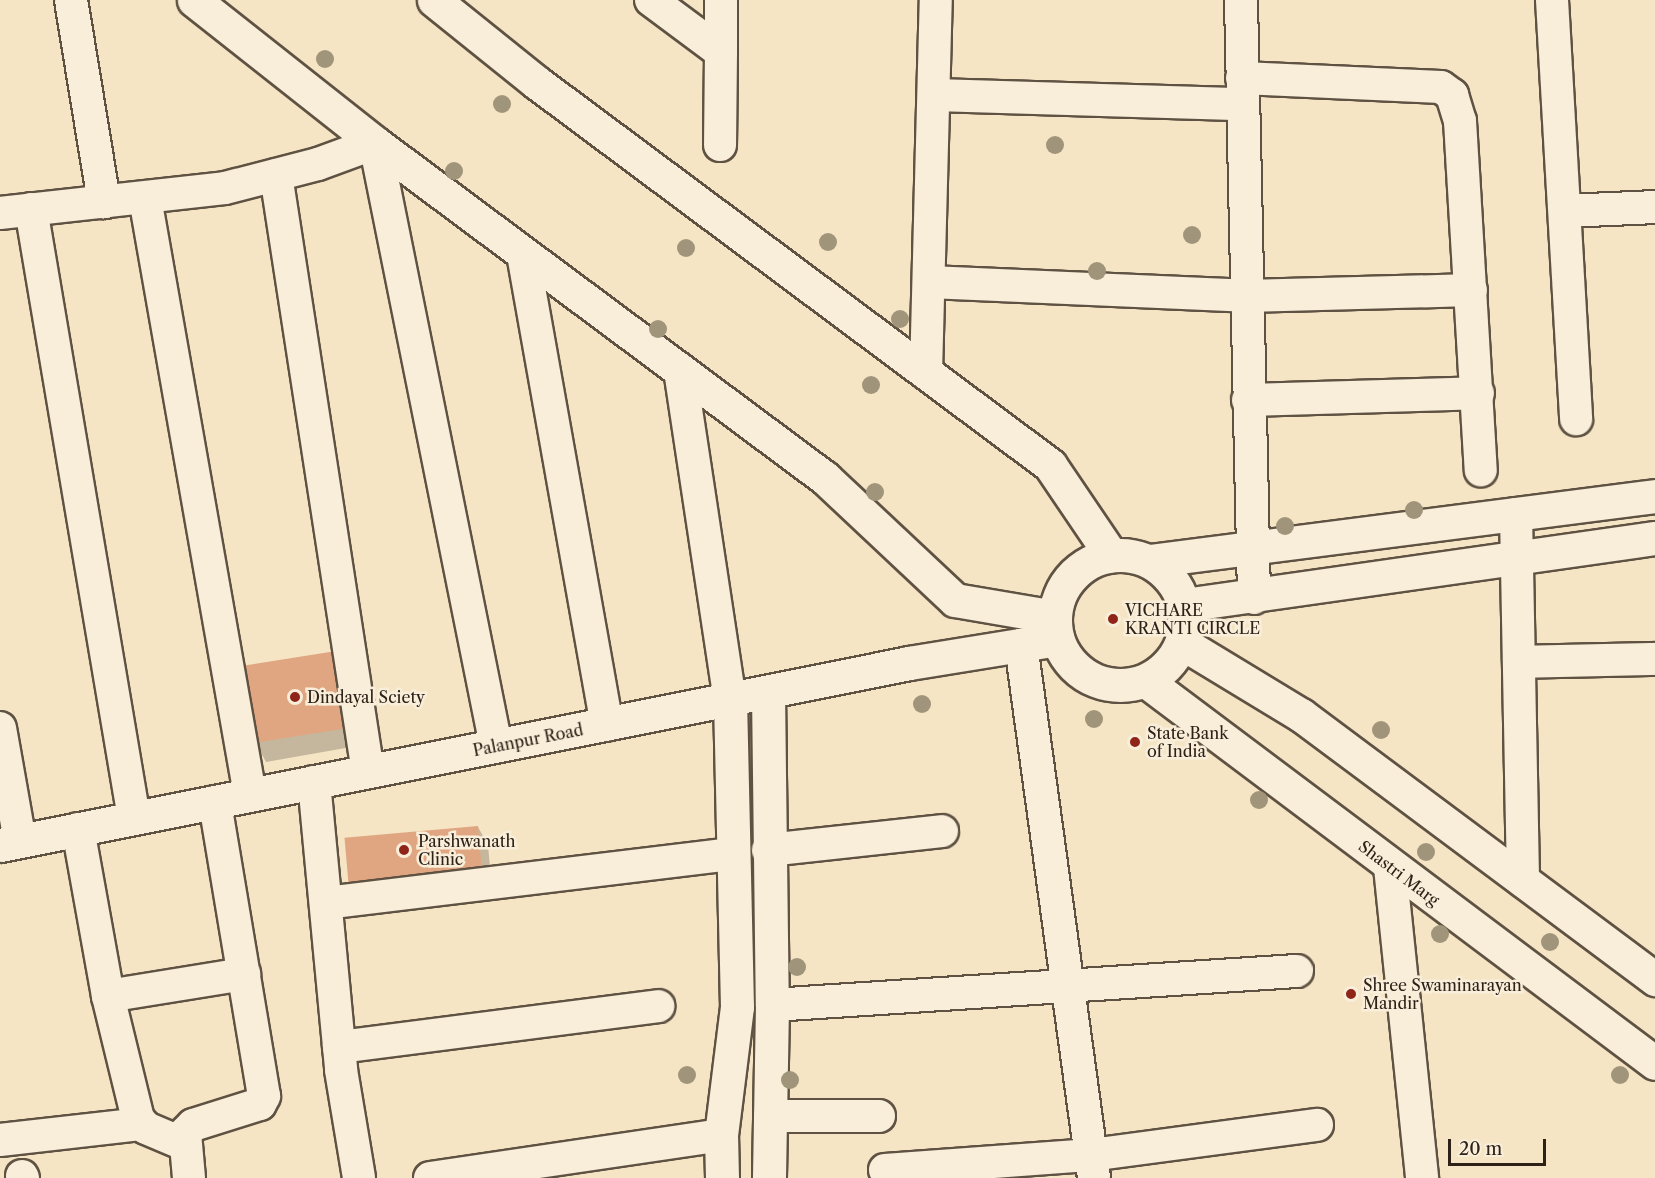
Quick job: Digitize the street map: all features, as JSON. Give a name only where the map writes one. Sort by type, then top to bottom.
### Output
[{"type":"street","points":[[71,0],[104,202]]},
{"type":"street","points":[[194,0],[375,143],[825,478],[955,600],[1055,628]]},
{"type":"street","points":[[434,0],[536,82],[1050,465],[1111,555]]},
{"type":"street","points":[[651,0],[722,52]]},
{"type":"street","points":[[720,146],[721,0]]},
{"type":"street","points":[[926,373],[936,0]]},
{"type":"street","points":[[1241,0],[1254,598]]},
{"type":"street","points":[[1552,0],[1576,419]]},
{"type":"street","points":[[934,95],[1441,87],[1452,95],[1460,121],[1481,470]]},
{"type":"street","points":[[0,213],[225,188],[276,175],[375,143]]},
{"type":"street","points":[[375,143],[496,746]]},
{"type":"street","points":[[276,175],[368,772]]},
{"type":"street","points":[[145,198],[250,795]]},
{"type":"street","points":[[1565,211],[1655,207]]},
{"type":"street","points":[[31,209],[134,818]]},
{"type":"street","points":[[523,254],[606,725]]},
{"type":"street","points":[[929,282],[1246,296],[1471,290]]},
{"type":"street","points":[[680,370],[730,700],[737,1007],[722,1135],[722,1178]]},
{"type":"street","points":[[1248,400],[1478,393]]},
{"type":"street","points":[[1149,561],[1177,587],[1184,605],[1182,643],[1161,671],[1146,681],[1124,685],[1102,683],[1083,674],[1066,658],[1055,628],[1065,583],[1094,560],[1111,555],[1149,561],[1252,545],[1655,496]]},
{"type":"street","points":[[1516,514],[1523,881]]},
{"type":"street","points":[[1184,605],[1254,598],[1655,538]]},
{"type":"street","name":"Palanpur Road","points":[[10,843],[768,692],[1020,645],[1055,628]]},
{"type":"street","points":[[1182,643],[1301,715],[1655,979]]},
{"type":"street","points":[[1020,645],[1092,1166]]},
{"type":"street","points":[[1519,662],[1655,659]]},
{"type":"street","name":"Shastri Marg","points":[[1146,681],[1390,867],[1655,1064]]},
{"type":"street","points":[[768,692],[768,850],[772,1005],[769,1178]]},
{"type":"street","points":[[0,728],[10,843]]},
{"type":"street","points":[[314,782],[339,1047],[359,1178]]},
{"type":"street","points":[[189,1178],[184,1144],[186,1133],[193,1125],[260,1104],[264,1096],[215,802]]},
{"type":"street","points":[[78,829],[108,996],[140,1124]]},
{"type":"street","points":[[768,850],[942,831]]},
{"type":"street","points":[[326,903],[733,854]]},
{"type":"street","points":[[1390,867],[1422,1178]]},
{"type":"street","points":[[772,1005],[1297,971]]},
{"type":"street","points":[[108,996],[244,974]]},
{"type":"street","points":[[339,1047],[658,1006]]},
{"type":"street","points":[[770,1116],[879,1116]]},
{"type":"street","points":[[0,1140],[140,1124],[184,1144]]},
{"type":"street","points":[[885,1170],[1092,1166],[1317,1125]]},
{"type":"street","points":[[430,1178],[722,1135]]},
{"type":"building","name":"Dindayal Sciety","points":[[336,651],[348,728],[253,743],[241,666]]},
{"type":"building","points":[[478,826],[482,874],[349,885],[345,838]]},
{"type":"place","name":"VICHARE KRANTI CIRCLE","points":[[1113,619]]},
{"type":"place","name":"Dindayal Sciety","points":[[295,697]]},
{"type":"place","name":"State Bank of India","points":[[1135,742]]},
{"type":"place","name":"Parshwanath Clinic","points":[[404,850]]},
{"type":"place","name":"Shree Swaminarayan Mandir","points":[[1351,994]]}]
